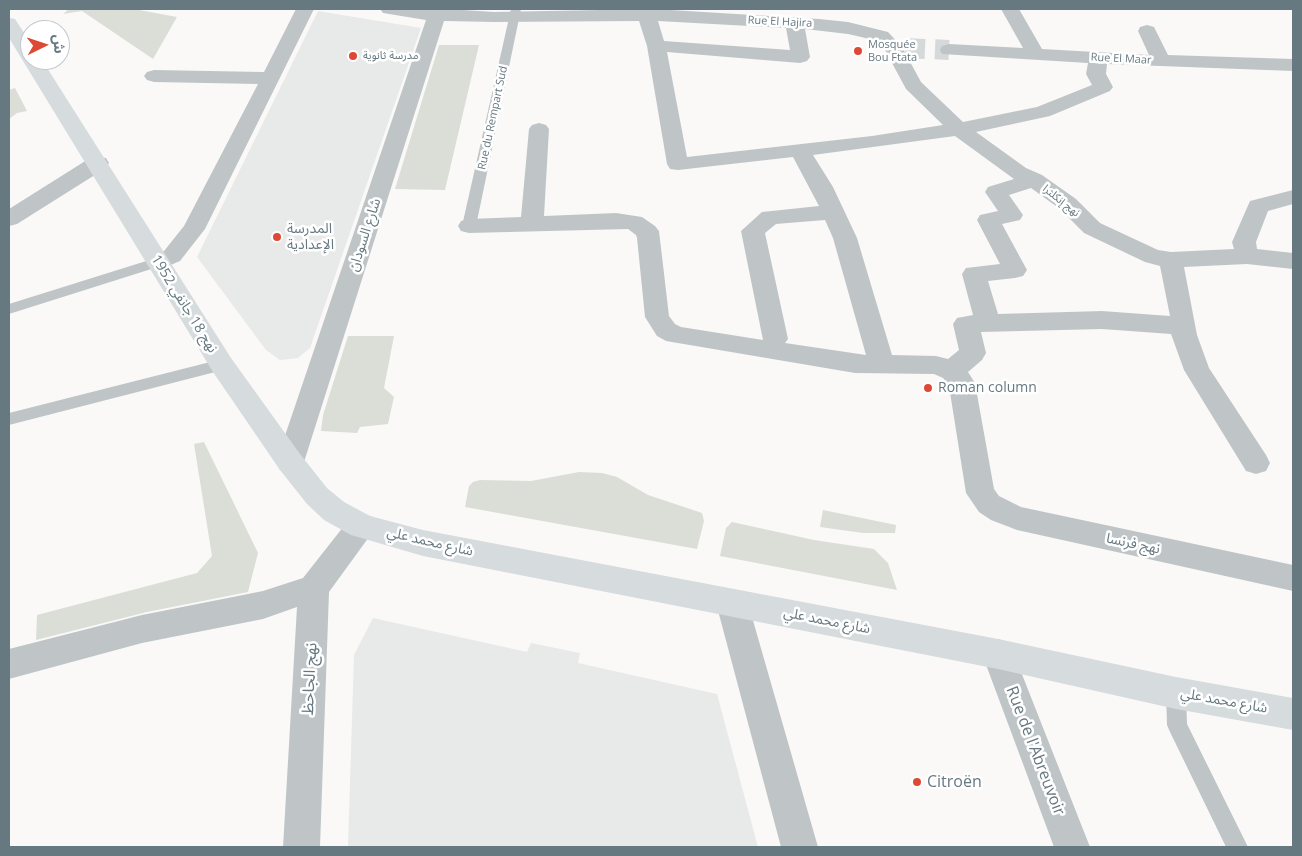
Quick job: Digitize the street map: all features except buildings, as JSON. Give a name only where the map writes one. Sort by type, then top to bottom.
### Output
[{"type":"main road","points":[[10,28],[20,42]]},
{"type":"main road","name":"نهج 18 جانفي 1952","points":[[38,70],[222,365],[290,462],[317,496],[334,511],[362,526]]},
{"type":"main road","name":"شارع محمد علي","points":[[362,526],[423,542],[998,654],[1176,693],[1293,714]]},
{"type":"street","points":[[159,262],[172,256],[194,229],[305,9]]},
{"type":"street","name":"Rue El Hajira","points":[[389,9],[414,14],[438,12],[646,12],[795,23],[817,16],[893,44]]},
{"type":"street","points":[[1010,9],[1035,53]]},
{"type":"street","name":"شارع السودان","points":[[290,462],[438,12]]},
{"type":"street","points":[[646,12],[656,46],[676,169],[959,129],[1043,112],[1103,87],[1096,74],[1098,58]]},
{"type":"street","points":[[656,46],[800,57],[795,23]]},
{"type":"street","points":[[1147,31],[1161,61]]},
{"type":"street","name":"نهج إنكلترا","points":[[893,44],[913,85],[959,129],[1018,173],[1034,180],[1068,204],[1092,228],[1153,257],[1171,260],[1247,256],[1293,261]]},
{"type":"street","name":"Rue El Maar","points":[[949,50],[1161,61],[1242,62],[1293,66]]},
{"type":"street","points":[[154,76],[271,78]]},
{"type":"street","points":[[532,225],[539,128]]},
{"type":"street","points":[[800,151],[822,187],[845,238],[882,365]]},
{"type":"street","points":[[9,219],[98,163]]},
{"type":"street","points":[[988,322],[974,274],[1015,270],[988,220],[1012,215],[996,192],[1034,180]]},
{"type":"street","points":[[1247,256],[1244,242],[1258,206],[1293,197]]},
{"type":"street","points":[[775,339],[753,230],[770,217],[833,212]]},
{"type":"street","points":[[470,226],[532,225],[616,220],[634,222],[642,226],[650,238],[657,317],[666,330],[675,334],[855,364],[936,365],[952,371],[974,352],[966,324],[1102,320],[1184,326]]},
{"type":"street","points":[[1171,260],[1184,326],[1184,335],[1197,370],[1256,463]]},
{"type":"street","name":"نهج فرنسا","points":[[952,371],[962,383],[980,493],[989,504],[1018,518],[1293,578]]},
{"type":"street","points":[[9,664],[142,628],[263,605],[314,588],[362,526]]},
{"type":"street","name":"نهج الجاحظ","points":[[302,847],[314,588]]},
{"type":"street","points":[[732,603],[800,847]]},
{"type":"street","name":"Rue de l'Abreuvoir","points":[[998,654],[1072,847]]},
{"type":"lane","name":"Rue du Rempart Sud","points":[[470,226],[515,13]]},
{"type":"lane","points":[[9,309],[159,262]]},
{"type":"lane","points":[[9,419],[222,365]]},
{"type":"lane","points":[[1176,693],[1177,725],[1237,847]]},
{"type":"shaded area","points":[[69,9],[134,9],[177,17],[153,59],[82,11],[63,14]]},
{"type":"shaded area","name":"المدرسة الإعدادية","points":[[318,11],[421,28],[310,348],[298,358],[280,360],[266,350],[197,257]]},
{"type":"shaded area","points":[[439,45],[479,45],[445,190],[395,189]]},
{"type":"shaded area","points":[[15,88],[27,111],[17,113],[9,119],[9,90]]},
{"type":"shaded area","points":[[348,336],[394,336],[384,388],[394,397],[388,424],[360,427],[357,433],[321,431],[323,415]]},
{"type":"shaded area","points":[[204,442],[258,553],[248,592],[147,612],[36,640],[37,615],[197,573],[212,556],[194,444]]},
{"type":"shaded area","points":[[579,472],[602,473],[617,477],[648,495],[702,513],[704,521],[697,549],[465,507],[469,486],[473,482],[480,480],[531,481]]},
{"type":"shaded area","points":[[823,510],[896,525],[895,533],[863,533],[820,527]]},
{"type":"shaded area","points":[[732,522],[814,540],[874,549],[888,563],[897,590],[720,556],[726,528]]},
{"type":"shaded area","points":[[373,618],[527,652],[531,643],[580,653],[578,663],[717,694],[758,847],[348,847],[354,655]]},
{"type":"tunnel","points":[[905,48],[949,50]]},
{"type":"place","name":"Mosquée Bou Ftata","points":[[858,51]]},
{"type":"place","name":"مدرسة ثانوية","points":[[353,56]]},
{"type":"place","name":"المدرسة الإعدادية","points":[[277,237]]},
{"type":"place","name":"Roman column","points":[[928,388]]},
{"type":"place","name":"Citroën","points":[[917,782]]}]
